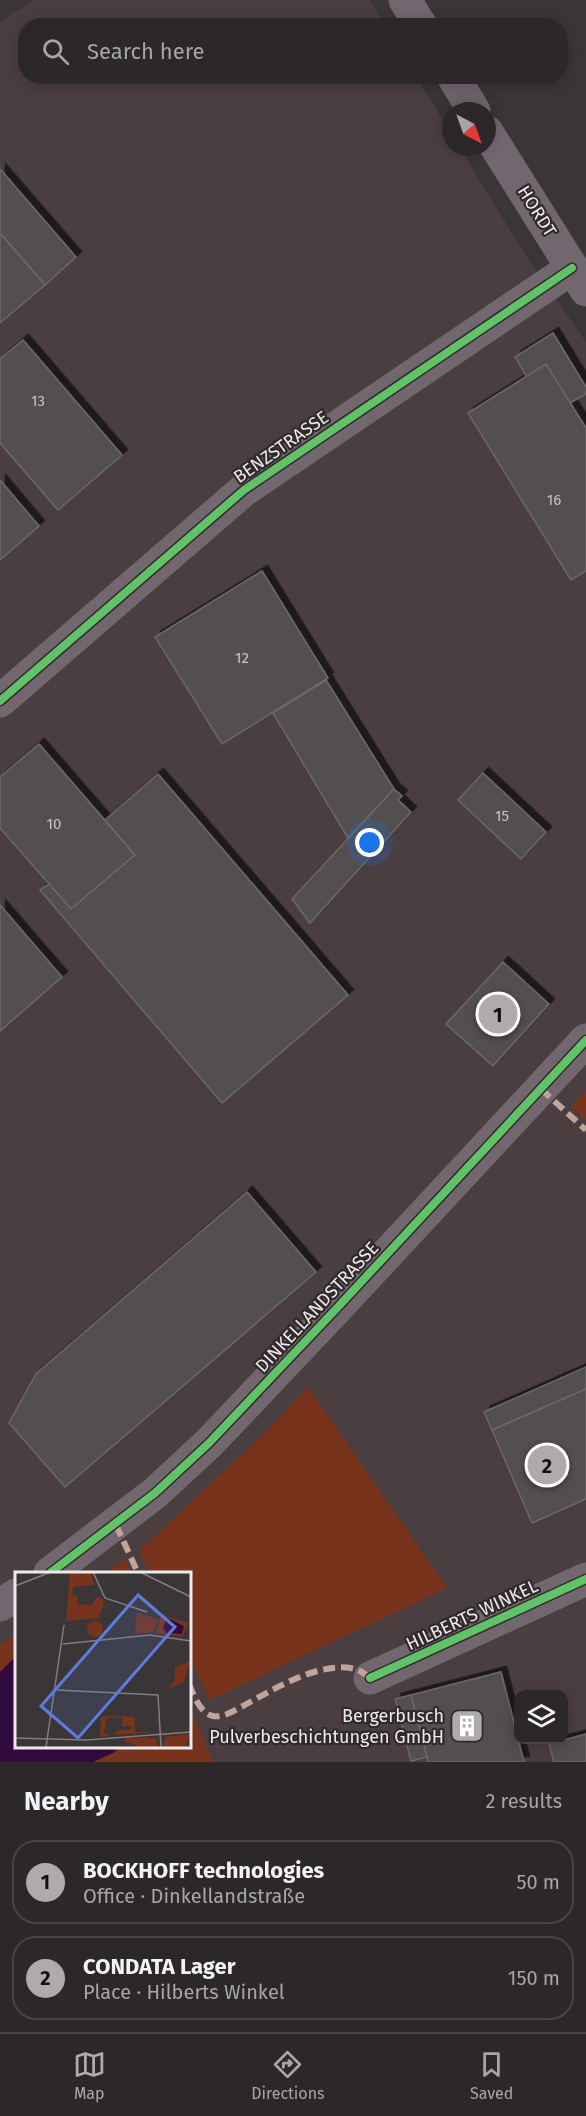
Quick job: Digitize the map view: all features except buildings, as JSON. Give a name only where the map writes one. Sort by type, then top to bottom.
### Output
[{"type":"street","points":[[405,0],[416,18]]},
{"type":"street","points":[[458,84],[469,102]]},
{"type":"street","name":"HORDT","points":[[496,146],[579,279]]},
{"type":"street","name":"BENZSTRASSE","points":[[0,701],[244,490],[579,279]]},
{"type":"street","name":"DINKELLANDSTRASSE","points":[[51,1572],[155,1493],[209,1443],[338,1308],[586,1040]]},
{"type":"street","name":"HILBERTS WINKEL","points":[[370,1678],[586,1579]]},
{"type":"street","points":[[0,1605],[15,1596]]},
{"type":"shaded area","points":[[33,0],[369,0],[381,18],[18,18],[18,84],[420,84],[442,119],[442,156],[465,156],[528,259],[586,342],[586,1762],[0,1762],[0,22]]},
{"type":"shaded area","points":[[586,1091],[586,1121],[571,1107]]},
{"type":"shaded area","points":[[308,1387],[447,1588],[210,1700],[190,1658],[190,1572],[149,1572],[139,1551],[266,1432]]},
{"type":"shaded area","points":[[125,1559],[131,1572],[107,1572]]},
{"type":"shaded area","points":[[15,1636],[15,1747],[190,1747],[190,1708],[213,1762],[0,1762],[0,1645]]},
{"type":"shaded area","points":[[15,1657],[15,1747],[121,1747],[93,1762],[0,1762],[0,1672]]},
{"type":"marked path","points":[[541,1089],[586,1130]]},
{"type":"marked path","points":[[116,1525],[138,1572]]},
{"type":"marked path","points":[[190,1686],[195,1699],[204,1711],[213,1716],[221,1716],[297,1678],[327,1669],[342,1667],[355,1669],[370,1678]]},
{"type":"cycle path","points":[[0,701],[244,490],[572,268]]},
{"type":"cycle path","points":[[51,1572],[155,1493],[209,1443],[586,1040]]},
{"type":"cycle path","points":[[370,1678],[586,1579]]},
{"type":"place","name":"BOCKHOFF technologies","points":[[498,1014]]},
{"type":"place","name":"CONDATA Lager","points":[[547,1465]]},
{"type":"place","name":"Bergerbusch Pulverbeschichtungen GmbH","points":[[467,1726]]}]
